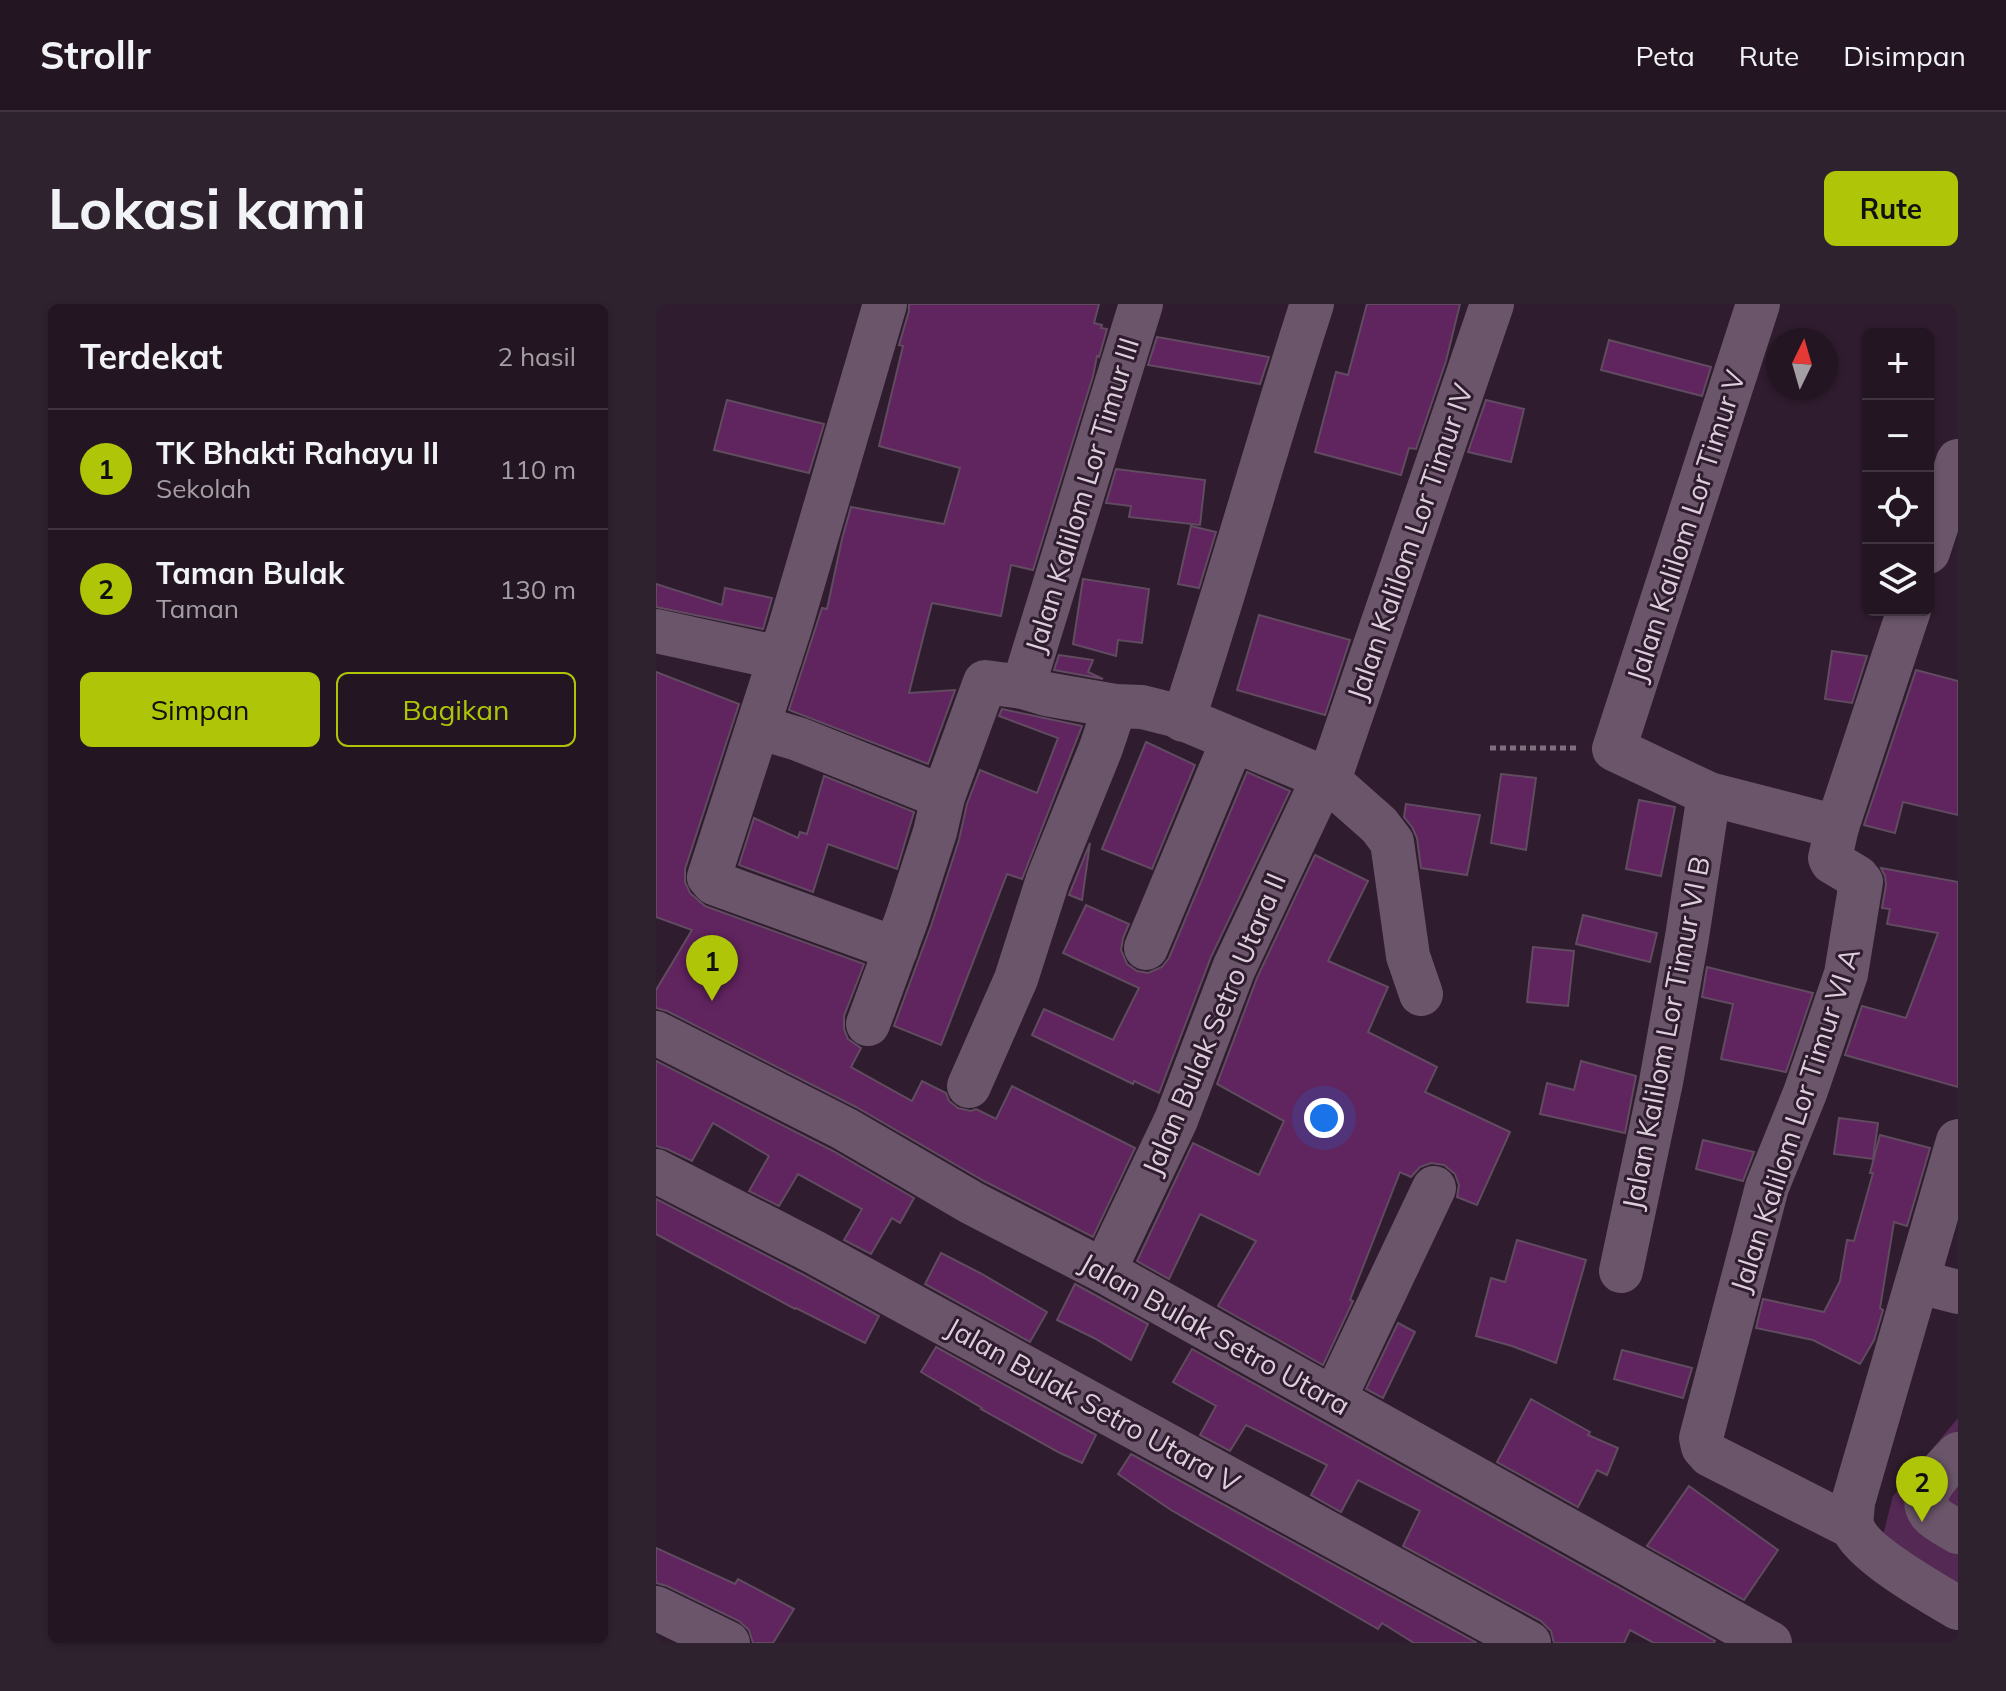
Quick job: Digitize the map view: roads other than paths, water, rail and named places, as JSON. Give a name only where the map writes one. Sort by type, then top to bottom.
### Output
[{"type":"street","points":[[885,304],[780,658],[709,877],[710,880],[896,949]]},
{"type":"street","name":"Jalan Kalilom Lor Timur III","points":[[1023,687],[1141,304]]},
{"type":"street","points":[[1183,720],[1312,304]]},
{"type":"street","name":"Jalan Kalilom Lor Timur IV","points":[[1327,779],[1492,304]]},
{"type":"street","name":"Jalan Kalilom Lor Timur V","points":[[1709,794],[1614,749],[1758,304]]},
{"type":"street","points":[[1931,544],[1958,461]]},
{"type":"street","points":[[1709,794],[1837,827],[1907,616]]},
{"type":"street","points":[[656,631],[780,658]]},
{"type":"street","points":[[868,1024],[935,832],[943,797],[985,682],[1174,715],[1327,779],[1379,825],[1392,842],[1408,956],[1421,994]]},
{"type":"street","points":[[969,1086],[1016,979],[1048,879],[1115,706]]},
{"type":"street","points":[[758,727],[798,739],[943,797]]},
{"type":"street","points":[[1146,948],[1233,740]]},
{"type":"street","name":"Jalan Bulak Setro Utara II","points":[[1104,1271],[1176,1120],[1234,968],[1317,792],[1327,779]]},
{"type":"street","name":"Jalan Kalilom Lor Timur VI B","points":[[1621,1271],[1661,1082],[1709,794]]},
{"type":"street","name":"Jalan Kalilom Lor Timur VI A","points":[[1837,827],[1830,858],[1861,882],[1846,974],[1805,1093],[1767,1187],[1701,1438],[1703,1447],[1710,1455],[1852,1527]]},
{"type":"street","name":"Jalan Bulak Setro Utara","points":[[656,1033],[845,1129],[972,1203],[1104,1271],[1770,1643]]},
{"type":"street","points":[[1958,1141],[1938,1287],[1853,1502],[1852,1527],[1863,1542],[1897,1571],[1958,1608]]},
{"type":"street","name":"Jalan Bulak Setro Utara V","points":[[656,1171],[814,1252],[1529,1643]]},
{"type":"street","points":[[1334,1399],[1434,1188]]},
{"type":"street","points":[[1958,1454],[1927,1490],[1926,1502],[1930,1514],[1958,1532]]},
{"type":"street","points":[[656,1608],[728,1643]]},
{"type":"place","name":"TK Bhakti Rahayu II","points":[[712,1001]]},
{"type":"place","name":"Taman Bulak","points":[[1922,1522]]}]
